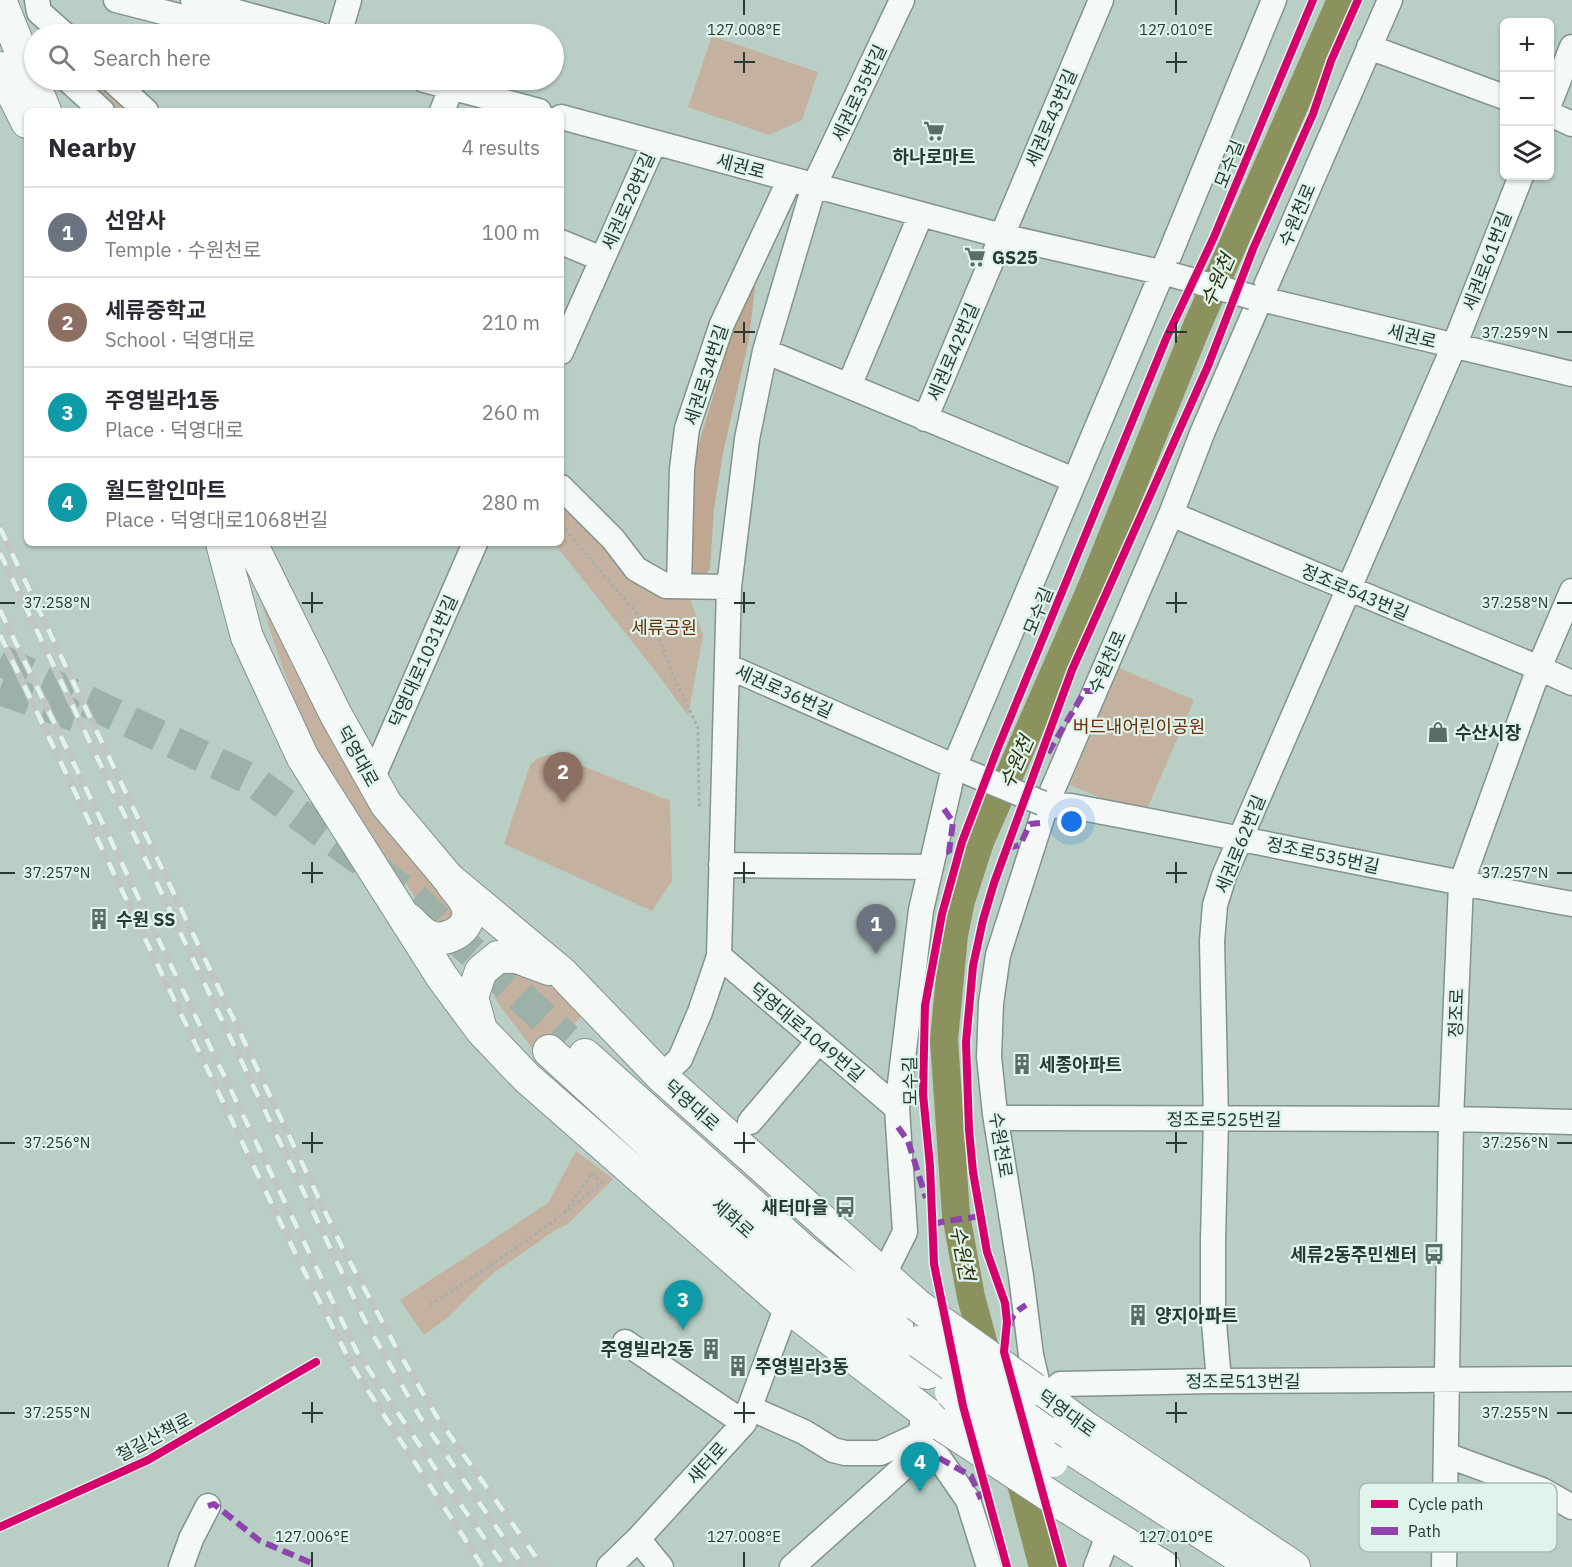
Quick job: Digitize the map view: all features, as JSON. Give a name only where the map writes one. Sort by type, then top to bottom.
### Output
[{"type":"main road","points":[[10,24],[24,77]]},
{"type":"main road","points":[[0,63],[32,108]]},
{"type":"main road","points":[[0,69],[32,108]]},
{"type":"main road","points":[[27,90],[32,108]]},
{"type":"main road","points":[[223,546],[247,637],[303,758],[442,978],[482,1031],[527,1078],[786,1306],[928,1423],[1057,1508],[1109,1533],[1164,1567]]},
{"type":"main road","name":"덕영대로","points":[[260,549],[336,715],[386,804],[448,878],[562,973],[661,1076],[883,1276],[1215,1567]]},
{"type":"main road","points":[[400,913],[428,937],[446,938],[456,933],[463,927],[468,916],[467,904],[448,878]]},
{"type":"main road","points":[[482,1031],[472,998],[481,971],[498,957],[517,957],[562,973]]},
{"type":"main road","name":"세화로","points":[[558,1045],[790,1270],[929,1358]]},
{"type":"main road","points":[[929,1358],[1042,1414]]},
{"type":"main road","name":"덕영대로","points":[[929,1358],[951,1392],[1085,1427],[1294,1567]]},
{"type":"main road","points":[[951,1392],[1057,1508]]},
{"type":"main road","name":"덕영대로","points":[[1042,1414],[1255,1567]]},
{"type":"street","points":[[37,0],[39,12],[53,24]]},
{"type":"street","points":[[116,0],[210,24]]},
{"type":"street","points":[[193,0],[281,24]]},
{"type":"street","points":[[342,24],[349,0]]},
{"type":"street","name":"세권로35번길","points":[[814,186],[902,0]]},
{"type":"street","name":"세권로43번길","points":[[1002,236],[1101,0]]},
{"type":"street","points":[[883,1276],[905,1232],[897,1108],[921,910],[931,867],[970,770],[1074,480],[1175,279],[1272,0]]},
{"type":"street","name":"수원천로","points":[[1042,1414],[1031,1355],[1022,1276],[996,1118],[989,1057],[991,1003],[998,955],[1044,804],[1171,514],[1203,431],[1246,295],[1390,0]]},
{"type":"street","points":[[1369,47],[1500,96]]},
{"type":"street","points":[[1554,92],[1572,47]]},
{"type":"street","points":[[79,90],[99,108]]},
{"type":"street","points":[[123,90],[143,108]]},
{"type":"street","points":[[443,108],[451,90]]},
{"type":"street","points":[[463,90],[528,108]]},
{"type":"street","points":[[1554,116],[1572,124]]},
{"type":"street","name":"세권로","points":[[564,118],[1002,236],[1572,374]]},
{"type":"street","name":"세권로28번길","points":[[564,345],[654,143]]},
{"type":"street","name":"세권로34번길","points":[[679,586],[682,469],[687,428],[722,324],[790,179]]},
{"type":"street","name":"세권로61번길","points":[[1454,346],[1519,180]]},
{"type":"street","name":"세권로36번길","points":[[814,186],[765,351],[747,439],[729,587],[727,666],[1044,804]]},
{"type":"street","points":[[849,386],[921,214]]},
{"type":"street","name":"세권로42번길","points":[[1002,236],[925,419],[1074,480]]},
{"type":"street","name":"세권로28번길","points":[[564,243],[602,259]]},
{"type":"street","name":"세권로62번길","points":[[1219,1381],[1213,1311],[1212,1240],[1216,1119],[1212,941],[1218,896],[1224,876],[1347,589],[1454,346]]},
{"type":"street","points":[[765,351],[925,419]]},
{"type":"street","points":[[564,490],[613,538],[636,569],[666,586],[729,587]]},
{"type":"street","name":"정조로543번길","points":[[1171,514],[1572,683]]},
{"type":"street","name":"덕영대로1031번길","points":[[372,779],[474,546]]},
{"type":"street","name":"정조로","points":[[1446,1483],[1451,1119],[1461,884],[1539,668],[1572,591]]},
{"type":"street","points":[[661,1076],[680,1059],[700,1012],[719,956],[727,666]]},
{"type":"street","name":"정조로535번길","points":[[1044,804],[1071,806],[1241,838],[1461,884],[1572,904]]},
{"type":"street","points":[[721,865],[931,867]]},
{"type":"street","name":"덕영대로1049번길","points":[[719,956],[897,1108]]},
{"type":"street","name":"덕영대로","points":[[750,1122],[818,1042]]},
{"type":"street","name":"정조로525번길","points":[[996,1118],[1451,1119],[1572,1122]]},
{"type":"street","name":"새터로","points":[[609,1567],[638,1539],[747,1415],[786,1306]]},
{"type":"street","points":[[626,1342],[747,1415],[804,1432],[833,1450],[845,1453],[880,1454],[928,1423]]},
{"type":"street","name":"정조로513번길","points":[[1042,1414],[1060,1384],[1572,1379]]},
{"type":"street","points":[[792,1567],[904,1467],[928,1423]]},
{"type":"street","points":[[928,1423],[939,1458],[968,1500],[989,1567]]},
{"type":"street","points":[[1446,1455],[1523,1483]]},
{"type":"street","points":[[1557,1498],[1572,1507]]},
{"type":"street","points":[[181,1567],[191,1539],[208,1506]]},
{"type":"street","points":[[1096,1567],[1109,1533]]},
{"type":"street","points":[[638,1539],[661,1567]]},
{"type":"street","name":"정조로","points":[[1444,1552],[1444,1567]]},
{"type":"path","points":[[1208,366],[1246,295],[1331,61],[1358,0]]},
{"type":"path","points":[[1031,782],[1072,670],[1198,388]]},
{"type":"path","points":[[564,528],[660,640],[674,678],[698,728],[699,805],[723,806]]},
{"type":"path","points":[[945,904],[962,842],[981,791]]},
{"type":"path","points":[[1005,1303],[987,1252],[973,1172],[966,1042],[973,966],[982,920],[1019,815]]},
{"type":"path","points":[[430,1305],[562,1216],[602,1183],[592,1173],[562,1216]]},
{"type":"path","points":[[1057,1508],[1063,1567]]},
{"type":"green space","points":[[712,36],[818,72],[802,120],[769,135],[688,107]]},
{"type":"green space","points":[[86,90],[113,90],[134,108],[106,108]]},
{"type":"green space","name":"세류공원","points":[[564,502],[688,593],[703,635],[688,716],[556,546],[564,546]]},
{"type":"green space","points":[[265,603],[458,897],[453,918],[435,924],[365,833],[348,807],[318,752],[293,695],[263,607]]},
{"type":"green space","name":"버드내어린이공원","points":[[1119,668],[1194,700],[1144,816],[1070,785]]},
{"type":"green space","points":[[553,754],[670,801],[672,881],[652,911],[504,844],[530,765],[538,758]]},
{"type":"green space","points":[[495,968],[541,969],[583,1014],[541,1060],[490,989]]},
{"type":"green space","points":[[576,1151],[613,1179],[568,1224],[557,1229],[492,1274],[446,1319],[424,1335],[400,1300],[548,1203]]},
{"type":"shaded area","points":[[756,278],[749,339],[723,453],[714,509],[710,569],[702,579],[692,580],[686,546],[695,457],[734,326]]},
{"type":"waterway","name":"수원천","points":[[990,1367],[971,1297],[956,1215],[944,1040],[954,935],[961,901],[980,842],[1092,586],[1197,326],[1341,0]]},
{"type":"waterway","name":"수원천","points":[[1015,1461],[1043,1567]]},
{"type":"tunnel","points":[[0,660],[252,780],[413,898],[567,1039]]},
{"type":"tunnel","points":[[0,689],[87,720]]},
{"type":"railway","points":[[0,528],[341,1245],[398,1351],[437,1417],[543,1567]]},
{"type":"railway","points":[[0,553],[364,1319],[420,1417],[524,1567]]},
{"type":"railway","points":[[0,610],[357,1352],[505,1567]]},
{"type":"railway","points":[[0,635],[299,1261],[354,1369],[483,1567]]},
{"type":"marked path","points":[[1048,753],[1085,691],[1095,691]]},
{"type":"marked path","points":[[944,809],[953,822],[949,852],[956,862]]},
{"type":"marked path","points":[[1007,848],[1020,845],[1030,824],[1040,823]]},
{"type":"marked path","points":[[898,1127],[908,1141],[926,1198]]},
{"type":"marked path","points":[[933,1225],[981,1216]]},
{"type":"marked path","points":[[1010,1326],[1013,1316],[1026,1305]]},
{"type":"marked path","points":[[939,1458],[971,1476],[981,1499]]},
{"type":"marked path","points":[[208,1506],[214,1504],[260,1541],[314,1564]]},
{"type":"cycle path","name":"모수길","points":[[1007,1567],[963,1406],[934,1264],[930,1166],[923,1094],[925,1006],[942,914],[962,842],[997,750],[1166,339],[1214,237],[1313,0]]},
{"type":"cycle path","points":[[1063,1567],[1004,1352],[1007,1322],[1005,1303],[987,1252],[973,1172],[966,1042],[973,966],[994,883],[1072,670],[1208,366],[1253,249],[1313,114],[1331,61],[1358,0]]},
{"type":"cycle path","name":"철길산책로","points":[[0,1527],[148,1460],[316,1362]]},
{"type":"place","name":"하나로마트","points":[[934,131]]},
{"type":"place","name":"GS25","points":[[975,257]]},
{"type":"place","name":"수산시장","points":[[1438,732]]},
{"type":"place","name":"세류중학교","points":[[563,802]]},
{"type":"place","name":"수원 SS","points":[[99,919]]},
{"type":"place","name":"선암사","points":[[876,954]]},
{"type":"place","name":"세종아파트","points":[[1022,1064]]},
{"type":"place","name":"새터마을","points":[[845,1207]]},
{"type":"place","name":"세류2동주민센터","points":[[1434,1254]]},
{"type":"place","name":"양지아파트","points":[[1138,1315]]},
{"type":"place","name":"주영빌라1동","points":[[683,1330]]},
{"type":"place","name":"주영빌라2동","points":[[711,1349]]},
{"type":"place","name":"주영빌라3동","points":[[738,1366]]},
{"type":"place","name":"월드할인마트","points":[[920,1492]]}]
